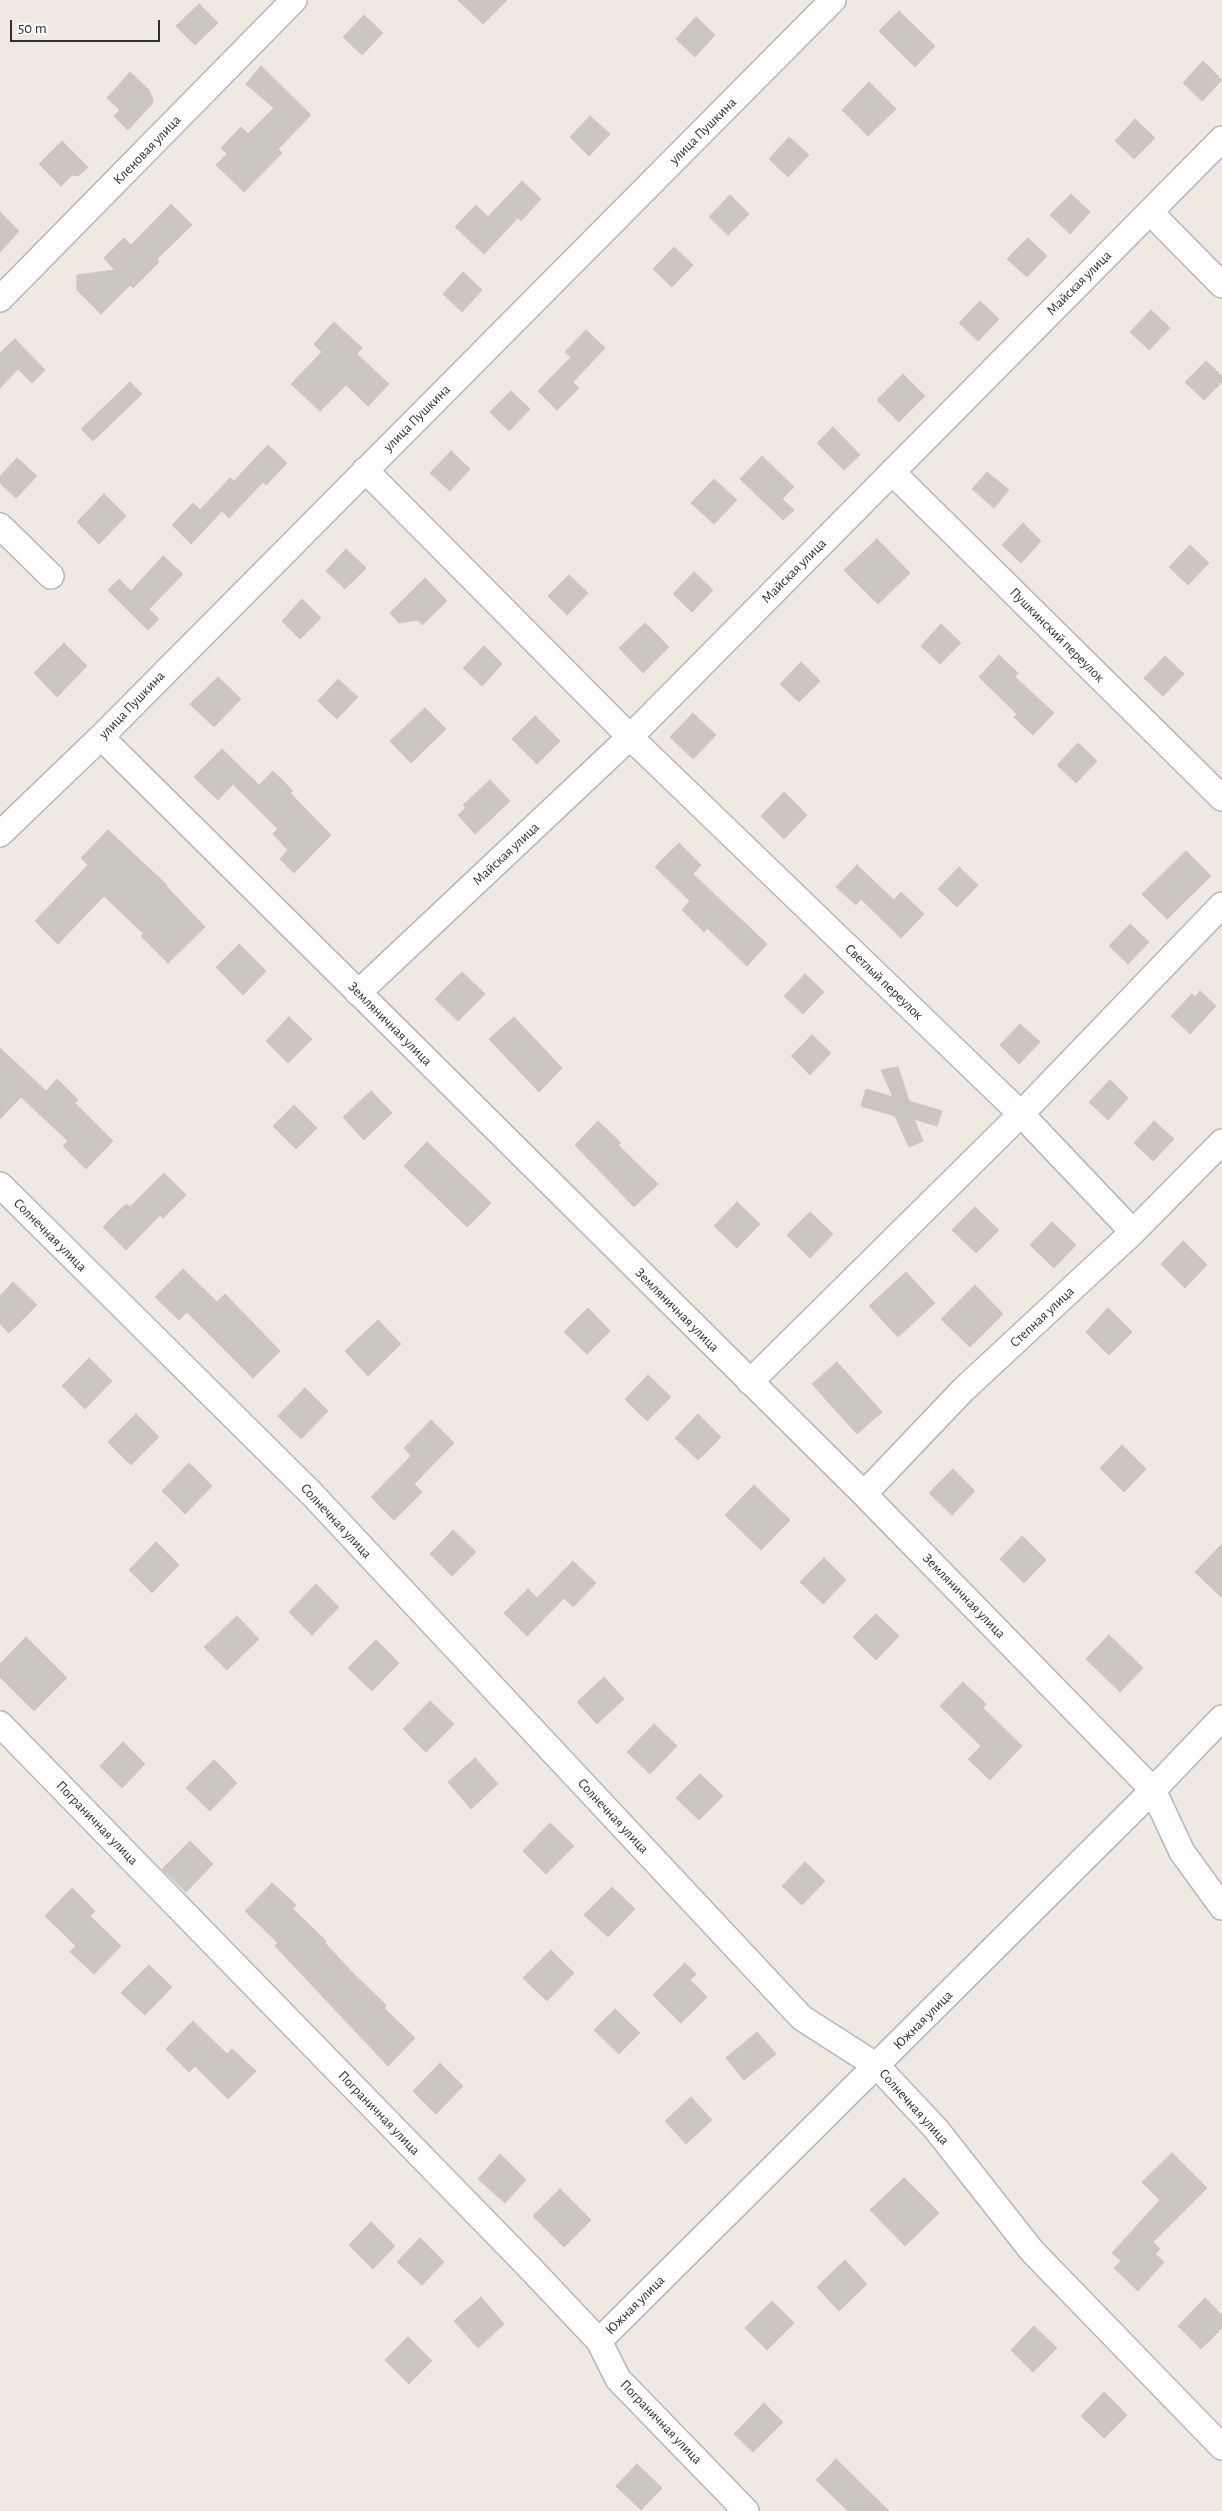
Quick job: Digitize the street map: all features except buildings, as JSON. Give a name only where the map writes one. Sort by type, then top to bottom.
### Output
[{"type":"street","name":"Кленовая улица","points":[[0,299],[294,0]]},
{"type":"street","name":"улица Пушкина","points":[[0,834],[101,737],[833,0]]},
{"type":"street","name":"Майская улица","points":[[358,994],[630,736],[1222,139]]},
{"type":"street","points":[[1150,212],[1222,285]]},
{"type":"street","name":"Светлый переулок","points":[[365,470],[630,736],[1021,1114],[1133,1232]]},
{"type":"street","name":"Пушкинский переулок","points":[[892,472],[1222,798]]},
{"type":"street","points":[[0,526],[51,576]]},
{"type":"street","name":"Земляничная улица","points":[[101,737],[864,1494],[1153,1790],[1182,1852],[1222,1907]]},
{"type":"street","points":[[750,1382],[1021,1114],[1222,905]]},
{"type":"street","name":"Степная улица","points":[[864,1494],[963,1390],[1133,1232],[1222,1142]]},
{"type":"street","name":"Солнечная улица","points":[[0,1185],[312,1494],[802,2018],[877,2066],[936,2129],[1032,2251],[1222,2448]]},
{"type":"street","name":"Южная улица","points":[[599,2341],[877,2066],[1153,1790],[1222,1718]]},
{"type":"street","name":"Пограничная улица","points":[[0,1724],[599,2341],[618,2379],[746,2511]]}]
